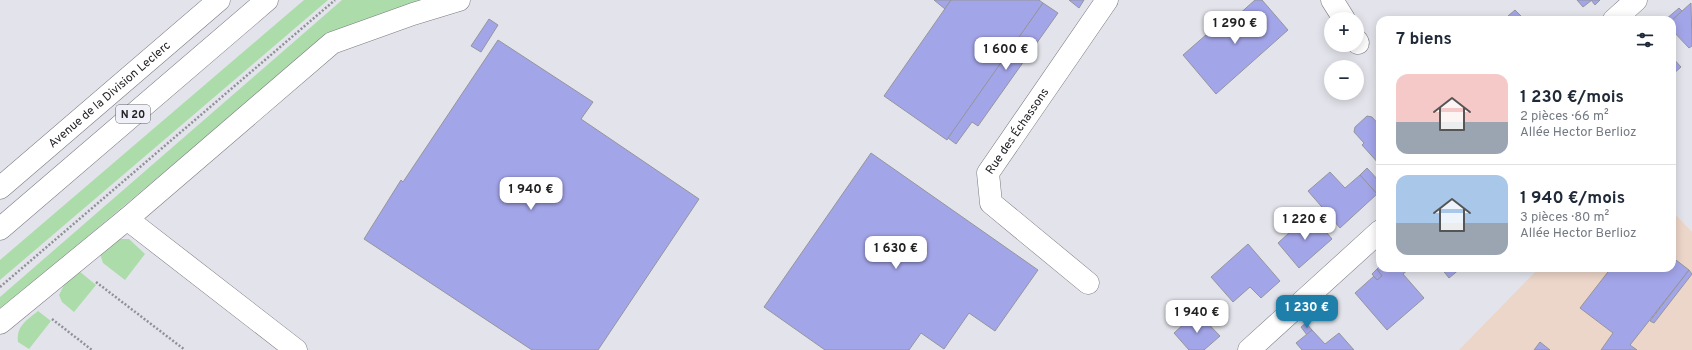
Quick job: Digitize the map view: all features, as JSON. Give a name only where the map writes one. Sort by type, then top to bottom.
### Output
[{"type":"main road","points":[[0,171],[215,0]]},
{"type":"main road","name":"Avenue de la Division Leclerc","points":[[0,188],[219,0]]},
{"type":"main road","name":"N 20","points":[[0,229],[267,0]]},
{"type":"main road","points":[[0,323],[127,219],[332,43],[413,14],[459,0]]},
{"type":"main road","name":"Rue des Échassons","points":[[1088,283],[991,203],[988,173],[1107,0]]},
{"type":"main road","points":[[1332,0],[1340,12]]},
{"type":"main road","points":[[1618,16],[1636,0]]},
{"type":"main road","points":[[127,219],[296,350]]},
{"type":"main road","points":[[1259,347],[1376,235]]},
{"type":"path","points":[[0,287],[335,0]]},
{"type":"path","points":[[96,282],[186,350]]},
{"type":"path","points":[[52,319],[92,350]]},
{"type":"shaded area","points":[[1676,215],[1692,232],[1692,350],[1459,350],[1535,272],[1676,272]]},
{"type":"green space","points":[[304,0],[328,0],[0,280],[0,260]]},
{"type":"green space","points":[[342,0],[426,0],[327,35],[0,310],[0,297]]},
{"type":"green space","points":[[116,239],[129,239],[145,254],[125,280],[103,263],[100,254]]},
{"type":"green space","points":[[79,271],[96,285],[74,312],[62,302],[59,295],[64,285]]},
{"type":"green space","points":[[38,311],[51,321],[29,349],[18,342],[18,336],[23,324]]},
{"type":"building","points":[[934,0],[951,0],[945,9]]},
{"type":"building","points":[[951,0],[1039,0],[1043,3],[947,140],[884,96]]},
{"type":"building","points":[[1069,0],[1084,0],[1079,8]]},
{"type":"building","points":[[1255,0],[1262,0],[1288,30],[1216,94],[1183,55],[1215,27],[1219,32]]},
{"type":"building","points":[[1577,0],[1592,0],[1583,7]]},
{"type":"building","points":[[1591,0],[1600,0],[1595,5]]},
{"type":"building","points":[[1043,3],[1058,13],[978,126],[972,122],[956,144],[948,138]]},
{"type":"building","points":[[1691,3],[1692,46],[1689,48],[1676,34],[1676,16]]},
{"type":"building","points":[[1679,8],[1682,11],[1676,16],[1670,16]]},
{"type":"building","points":[[1515,10],[1521,16],[1508,16]]},
{"type":"building","points":[[489,19],[498,25],[481,52],[471,46]]},
{"type":"building","points":[[498,40],[593,102],[581,119],[699,199],[598,350],[532,350],[364,239],[401,180],[403,182]]},
{"type":"building","points":[[1676,61],[1681,67],[1676,71]]},
{"type":"building","points":[[1367,116],[1372,117],[1376,122],[1376,161],[1362,145],[1364,143],[1354,132],[1355,127]]},
{"type":"building","points":[[871,153],[1038,270],[995,331],[969,313],[944,349],[921,333],[909,350],[825,350],[764,307]]},
{"type":"building","points":[[1367,168],[1376,178],[1376,193],[1360,175]]},
{"type":"building","points":[[1330,172],[1345,188],[1360,175],[1376,193],[1376,195],[1340,228],[1308,191]]},
{"type":"building","points":[[1313,216],[1332,239],[1299,268],[1278,243],[1302,221],[1304,223]]},
{"type":"building","points":[[1248,244],[1280,281],[1261,298],[1250,287],[1233,302],[1211,277]]},
{"type":"building","points":[[1676,260],[1689,270],[1630,345],[1637,350],[1601,350],[1613,333],[1580,308],[1608,272],[1676,272]]},
{"type":"building","points":[[1376,270],[1376,272],[1379,272],[1382,276],[1377,280],[1372,274]]},
{"type":"building","points":[[1689,270],[1692,274],[1654,323],[1650,321]]},
{"type":"building","points":[[1379,272],[1405,272],[1403,274],[1424,298],[1387,330],[1355,293],[1374,276],[1377,280],[1382,276]]},
{"type":"building","points":[[1444,272],[1456,272],[1449,278]]},
{"type":"building","points":[[1197,312],[1220,336],[1204,350],[1189,350],[1174,333]]},
{"type":"building","points":[[1306,323],[1312,330],[1307,335],[1301,327]]},
{"type":"building","points":[[1312,330],[1325,344],[1339,333],[1354,350],[1302,350],[1296,343]]},
{"type":"building","points":[[1540,342],[1550,350],[1534,350]]}]
